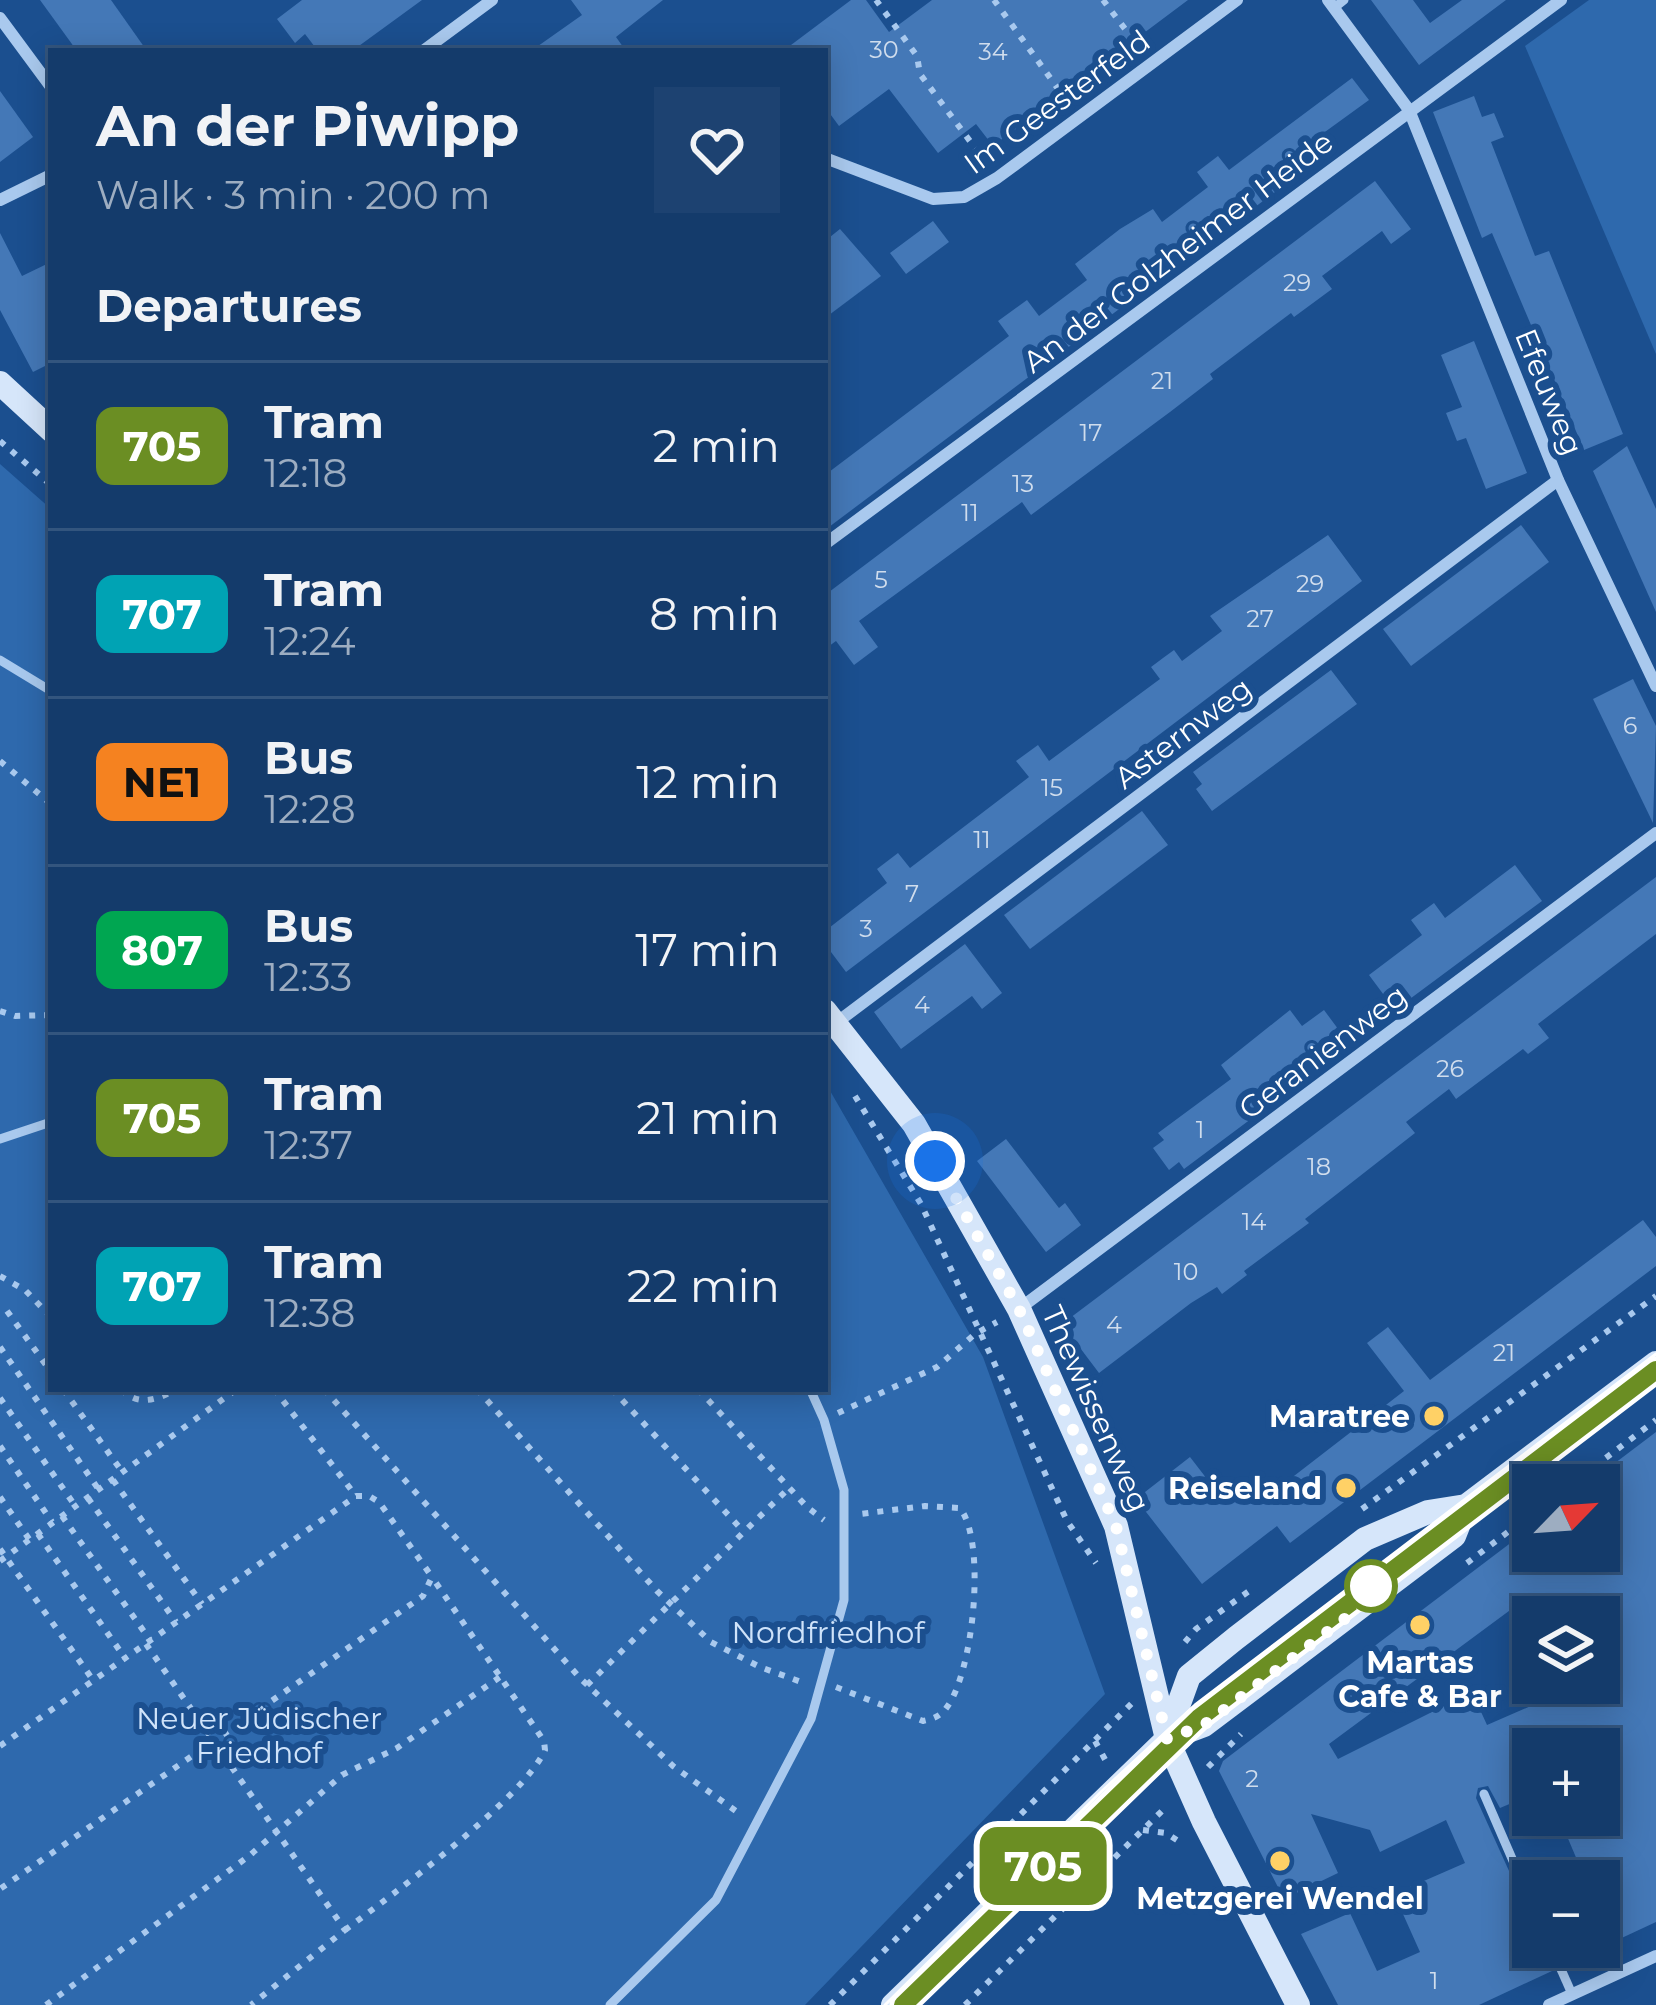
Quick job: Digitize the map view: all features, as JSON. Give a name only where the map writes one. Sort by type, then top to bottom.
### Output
[{"type":"main road","points":[[0,383],[48,427]]},
{"type":"main road","name":"Thewissenweg","points":[[830,1017],[914,1124],[1019,1309],[1116,1526],[1167,1739],[1298,2005]]},
{"type":"main road","points":[[1167,1739],[1189,1676],[1236,1638],[1365,1539],[1428,1512],[1466,1506],[1656,1363]]},
{"type":"main road","points":[[893,2005],[1167,1739],[1204,1725],[1454,1536],[1466,1506]]},
{"type":"street","points":[[427,48],[492,0]]},
{"type":"street","name":"Im Geesterfeld","points":[[828,159],[933,199],[964,197],[997,178],[1238,0]]},
{"type":"street","name":"An der Golzheimer Heide","points":[[828,542],[1561,0]]},
{"type":"street","points":[[1335,2],[1409,110]]},
{"type":"street","points":[[0,18],[48,84]]},
{"type":"street","name":"Efeuweg","points":[[1409,110],[1558,480],[1656,686]]},
{"type":"street","points":[[0,200],[48,176]]},
{"type":"street","name":"Asternweg","points":[[830,1017],[1558,480]]},
{"type":"street","name":"Geranienweg","points":[[1019,1309],[1656,833]]},
{"type":"street","points":[[1549,2005],[1656,1956]]},
{"type":"lane","points":[[0,659],[48,689]]},
{"type":"lane","points":[[0,1139],[48,1123]]},
{"type":"lane","points":[[610,2005],[716,1900],[812,1719],[844,1600],[844,1490],[811,1392]]},
{"type":"lane","points":[[1484,1794],[1513,1860]]},
{"type":"lane","points":[[1560,1968],[1572,1994]]},
{"type":"path","points":[[876,0],[917,56],[920,74],[997,178]]},
{"type":"path","points":[[994,0],[1079,117]]},
{"type":"path","points":[[1103,0],[1151,64]]},
{"type":"path","points":[[0,441],[48,482]]},
{"type":"path","points":[[0,761],[48,801]]},
{"type":"path","points":[[0,1011],[15,1016],[48,1015]]},
{"type":"path","points":[[849,1086],[922,1204],[1067,1521],[1098,1567]]},
{"type":"path","points":[[0,1276],[25,1290],[48,1314]]},
{"type":"path","points":[[1357,1507],[1359,1511],[1656,1296]]},
{"type":"path","points":[[8,1311],[48,1368]]},
{"type":"path","points":[[824,1420],[937,1367],[982,1331]]},
{"type":"path","points":[[0,1347],[99,1490]]},
{"type":"path","points":[[65,1392],[123,1473]]},
{"type":"path","points":[[124,1392],[141,1401],[168,1392]]},
{"type":"path","points":[[3,1559],[233,1392]]},
{"type":"path","points":[[276,1392],[356,1496]]},
{"type":"path","points":[[327,1392],[587,1685],[673,1766],[756,1825]]},
{"type":"path","points":[[480,1392],[670,1603],[711,1642],[760,1667],[923,1721],[946,1710],[968,1648],[974,1558],[969,1519],[961,1508],[938,1505],[844,1516]]},
{"type":"path","points":[[615,1392],[744,1532]]},
{"type":"path","points":[[701,1392],[807,1508],[844,1533]]},
{"type":"path","points":[[0,1398],[76,1507]]},
{"type":"path","points":[[1598,1464],[1656,1420]]},
{"type":"path","points":[[0,1446],[53,1523]]},
{"type":"path","points":[[112,1480],[202,1604]]},
{"type":"path","points":[[587,1685],[789,1488]]},
{"type":"path","points":[[0,1746],[356,1496],[379,1502],[544,1741],[540,1763],[401,1888],[251,2005]]},
{"type":"path","points":[[0,1497],[30,1540]]},
{"type":"path","points":[[88,1498],[176,1622]]},
{"type":"path","points":[[62,1516],[345,1930]]},
{"type":"path","points":[[1451,1575],[1512,1529]]},
{"type":"path","points":[[38,1534],[124,1658]]},
{"type":"path","points":[[0,1549],[93,1680]]},
{"type":"path","points":[[0,1889],[423,1596],[432,1577]]},
{"type":"path","points":[[1155,1678],[1196,1630],[1260,1582]]},
{"type":"path","points":[[46,2005],[249,1856],[342,1775],[397,1748],[500,1677]]},
{"type":"path","points":[[830,2005],[1135,1700]]},
{"type":"path","points":[[965,2005],[1256,1722]]},
{"type":"path","points":[[1143,1830],[1166,1833],[1182,1842],[1193,1862]]},
{"type":"green space","points":[[1589,0],[1656,0],[1656,354],[1525,46]]},
{"type":"green space","points":[[0,464],[48,506],[48,1392],[828,1392],[828,1087],[983,1357],[1105,1694],[805,2005],[0,2005]]},
{"type":"building","points":[[40,0],[111,0],[145,48],[75,48]]},
{"type":"building","points":[[302,0],[422,0],[356,48],[316,48],[305,34],[295,43],[277,19]]},
{"type":"building","points":[[571,0],[663,0],[616,37],[624,48],[535,48],[582,15]]},
{"type":"building","points":[[851,0],[866,0],[889,32],[932,0],[1188,0],[993,146],[976,124],[938,153],[889,89],[839,126],[828,111],[828,48],[787,48]]},
{"type":"building","points":[[1371,0],[1413,0],[1430,23],[1462,0],[1506,0],[1419,65]]},
{"type":"building","points":[[1352,78],[1369,100],[1278,166],[1287,183],[828,528],[828,473],[1009,336],[998,321],[1027,300],[1039,316],[1087,280],[1075,264],[1120,229],[1153,209],[1162,222],[1208,187],[1197,172],[1218,156],[1229,170]]},
{"type":"building","points":[[0,91],[33,137],[0,162]]},
{"type":"building","points":[[1474,96],[1482,117],[1494,113],[1504,137],[1491,142],[1535,256],[1549,251],[1623,434],[1584,450],[1492,233],[1482,238],[1433,112]]},
{"type":"building","points":[[1375,181],[1411,229],[1391,244],[1382,231],[1322,276],[1332,289],[1294,317],[1291,313],[1210,374],[1213,379],[1170,412],[1031,515],[1022,502],[859,621],[878,647],[854,665],[836,641],[828,647],[828,593]]},
{"type":"building","points":[[933,221],[949,242],[906,274],[890,253]]},
{"type":"building","points":[[840,229],[881,276],[828,316],[828,239]]},
{"type":"building","points":[[0,233],[22,276],[48,263],[48,364],[33,372],[0,310]]},
{"type":"building","points":[[1474,341],[1527,473],[1486,489],[1466,438],[1457,441],[1446,413],[1462,407],[1441,355]]},
{"type":"building","points":[[1627,446],[1656,509],[1656,612],[1593,471]]},
{"type":"building","points":[[1521,525],[1549,562],[1411,666],[1383,629]]},
{"type":"building","points":[[1328,535],[1362,581],[846,972],[828,948],[828,929],[887,883],[877,869],[898,853],[910,868],[1029,777],[1016,761],[1038,745],[1049,761],[1160,679],[1151,667],[1174,650],[1182,661],[1222,631],[1210,616]]},
{"type":"building","points":[[1331,670],[1357,704],[1212,811],[1196,789],[1202,784],[1193,772]]},
{"type":"building","points":[[1633,679],[1656,726],[1653,823],[1593,699]]},
{"type":"building","points":[[1142,811],[1168,845],[1030,949],[1004,915]]},
{"type":"building","points":[[1515,865],[1542,901],[1395,1010],[1369,975],[1422,935],[1411,920],[1434,903],[1445,918]]},
{"type":"building","points":[[1656,877],[1656,934],[1538,1024],[1549,1038],[1528,1054],[1523,1049],[1456,1099],[1449,1089],[1406,1122],[1415,1133],[1305,1219],[1309,1223],[1244,1271],[1247,1275],[1222,1294],[1217,1287],[1191,1303],[1099,1373],[1062,1324]]},
{"type":"building","points":[[965,944],[1002,993],[982,1009],[972,996],[901,1049],[874,1012]]},
{"type":"building","points":[[1290,1010],[1302,1026],[1324,1010],[1350,1045],[1184,1169],[1179,1162],[1169,1170],[1153,1148],[1164,1140],[1158,1133],[1231,1079],[1221,1065]]},
{"type":"building","points":[[1006,1139],[1059,1208],[1065,1203],[1081,1225],[1046,1252],[977,1161]]},
{"type":"building","points":[[1643,1220],[1656,1237],[1656,1266],[1290,1543],[1277,1526],[1202,1584],[1136,1499],[1190,1457],[1224,1501],[1244,1485],[1259,1503],[1404,1391],[1367,1343],[1388,1327],[1430,1380]]},
{"type":"building","points":[[1656,1432],[1656,1922],[1620,1939],[1620,1860],[1577,1860],[1567,1836],[1620,1836],[1620,1728],[1512,1728],[1512,1803],[1500,1808],[1488,1786],[1478,1788],[1476,1798],[1512,1878],[1512,1968],[1552,1971],[1479,2005],[1338,2005],[1301,1934],[1350,1913],[1377,1971],[1420,1952],[1394,1894],[1465,1863],[1446,1820],[1380,1852],[1370,1830],[1311,1814],[1338,1873],[1284,1899],[1219,1771],[1223,1761],[1512,1542],[1512,1572],[1620,1572],[1620,1464],[1614,1464]]},
{"type":"tram line","points":[[885,2005],[1195,1705],[1656,1354]]},
{"type":"tram line","name":"705","points":[[903,2005],[1199,1718],[1656,1370]]},
{"type":"place","name":"Maratree","points":[[1434,1416]]},
{"type":"place","name":"Reiseland","points":[[1346,1488]]},
{"type":"place","name":"Martas Cafe & Bar","points":[[1420,1625]]},
{"type":"place","name":"Metzgerei Wendel","points":[[1280,1861]]},
{"type":"route","points":[[935,1161],[1019,1309],[1116,1526],[1167,1739],[1204,1725],[1380,1592],[1371,1586]]},
{"type":"park label","name":"Nordfriedhof","points":[[828,1632]]},
{"type":"park label","name":"Neuer Jüdischer Friedhof","points":[[259,1735]]}]
